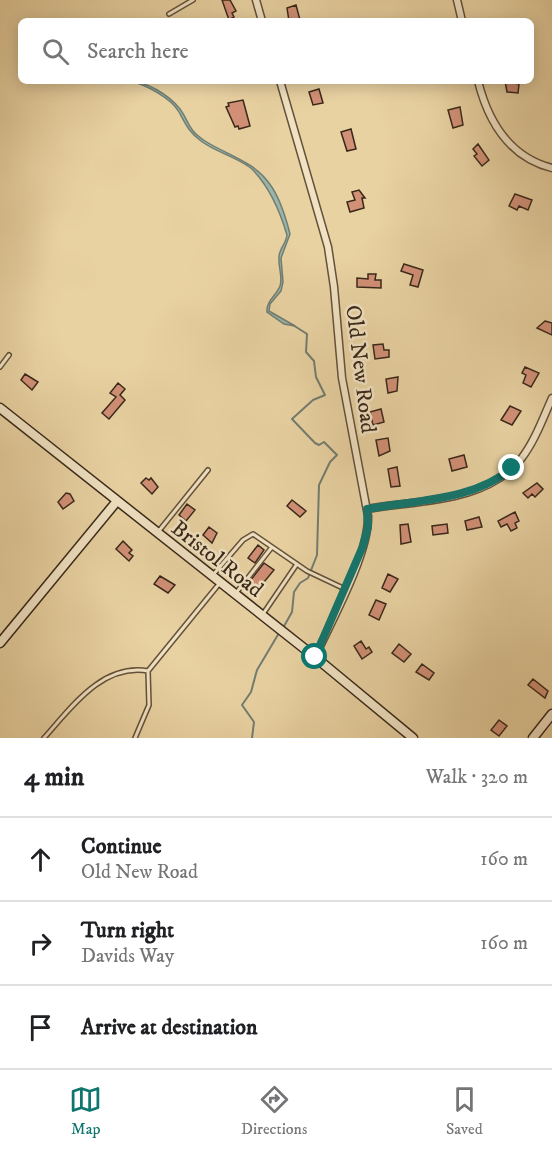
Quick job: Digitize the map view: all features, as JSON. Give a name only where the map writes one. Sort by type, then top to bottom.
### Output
[{"type":"main road","name":"Bristol Road","points":[[0,408],[315,657],[413,738]]},
{"type":"main road","points":[[0,643],[117,501]]},
{"type":"main road","points":[[534,738],[552,714]]},
{"type":"street","points":[[256,0],[261,18]]},
{"type":"street","points":[[457,0],[461,18]]},
{"type":"street","name":"Old New Road","points":[[281,84],[327,246],[334,287],[342,378],[367,509],[365,540],[315,657]]},
{"type":"street","points":[[479,84],[487,113],[503,138],[529,159],[552,168]]},
{"type":"street","points":[[367,509],[466,493],[490,484],[512,468],[525,453],[552,398]]},
{"type":"lane","points":[[169,14],[193,0]]},
{"type":"lane","points":[[0,367],[9,355]]},
{"type":"lane","points":[[157,533],[208,470]]},
{"type":"lane","points":[[212,576],[243,540],[253,534],[307,571],[345,590]]},
{"type":"lane","points":[[235,594],[272,547]]},
{"type":"lane","points":[[262,615],[297,564]]},
{"type":"lane","points":[[135,738],[148,705],[148,671],[220,583]]},
{"type":"lane","points":[[44,738],[87,690],[122,672],[135,669],[148,671]]},
{"type":"water","points":[[138,84],[145,84],[164,94],[180,109],[199,137],[255,169],[273,188],[282,207],[290,234],[281,258],[283,282],[281,291],[270,304],[269,311],[295,326],[284,324],[267,312],[268,305],[280,286],[279,254],[287,235],[269,192],[248,166],[197,138],[175,107],[150,88]]},
{"type":"building","points":[[222,0],[230,0],[236,11],[232,13],[234,17],[228,18]]},
{"type":"building","points":[[296,5],[299,18],[289,18],[287,8]]},
{"type":"building","points":[[506,84],[519,84],[518,93],[507,92]]},
{"type":"building","points":[[319,89],[323,103],[313,105],[309,92]]},
{"type":"building","points":[[243,100],[250,126],[239,129],[238,126],[235,127],[226,107],[229,106],[228,103]]},
{"type":"building","points":[[460,107],[463,125],[453,128],[448,110]]},
{"type":"building","points":[[351,129],[356,149],[347,151],[341,132]]},
{"type":"building","points":[[478,144],[489,160],[482,166],[474,156],[477,154],[473,149]]},
{"type":"building","points":[[359,190],[365,198],[362,198],[364,208],[350,212],[347,202],[355,200],[352,192]]},
{"type":"building","points":[[515,194],[532,200],[528,210],[519,206],[517,210],[509,206]]},
{"type":"building","points":[[404,264],[423,270],[418,287],[410,285],[413,275],[401,271]]},
{"type":"building","points":[[368,274],[376,274],[375,280],[381,280],[381,288],[357,287],[357,278],[368,279]]},
{"type":"building","points":[[545,321],[552,323],[552,335],[537,328]]},
{"type":"building","points":[[383,344],[384,350],[389,350],[389,357],[375,359],[373,345]]},
{"type":"building","points":[[525,367],[539,373],[531,387],[523,383],[526,375],[522,373]]},
{"type":"building","points":[[25,374],[38,382],[32,390],[21,380]]},
{"type":"building","points":[[398,377],[397,391],[388,393],[386,379]]},
{"type":"building","points":[[118,383],[125,389],[120,395],[125,400],[109,419],[102,413],[116,397],[110,393]]},
{"type":"building","points":[[510,406],[521,411],[512,425],[501,420]]},
{"type":"building","points":[[381,409],[384,422],[373,425],[370,412]]},
{"type":"building","points":[[388,438],[390,451],[379,456],[376,440]]},
{"type":"building","points":[[464,455],[467,467],[452,471],[449,459]]},
{"type":"building","points":[[397,467],[400,486],[391,487],[388,469]]},
{"type":"building","points":[[146,478],[149,480],[151,478],[158,487],[152,494],[141,483]]},
{"type":"building","points":[[537,483],[543,489],[535,497],[532,494],[528,498],[523,493]]},
{"type":"building","points":[[66,493],[70,494],[74,501],[63,509],[58,502]]},
{"type":"building","points":[[292,500],[306,511],[300,517],[287,506]]},
{"type":"building","points":[[187,504],[195,510],[186,521],[179,515]]},
{"type":"building","points":[[515,512],[519,521],[515,523],[517,528],[511,531],[507,524],[501,527],[498,521]]},
{"type":"building","points":[[479,517],[482,527],[467,530],[465,521]]},
{"type":"building","points":[[408,524],[411,542],[401,544],[400,525]]},
{"type":"building","points":[[447,524],[448,533],[433,535],[432,526]]},
{"type":"building","points":[[209,527],[217,533],[212,543],[203,535]]},
{"type":"building","points":[[123,541],[132,550],[129,553],[133,556],[129,561],[116,549]]},
{"type":"building","points":[[258,545],[264,550],[255,563],[248,558]]},
{"type":"building","points":[[264,563],[274,570],[255,593],[246,586]]},
{"type":"building","points":[[388,574],[398,579],[390,592],[382,588]]},
{"type":"building","points":[[160,576],[175,585],[168,593],[154,584]]},
{"type":"building","points":[[376,600],[386,604],[379,620],[369,615]]},
{"type":"building","points":[[361,641],[366,649],[369,647],[372,652],[362,659],[354,646]]},
{"type":"building","points":[[399,644],[411,654],[404,662],[392,653]]},
{"type":"building","points":[[422,664],[434,673],[429,680],[416,672]]},
{"type":"building","points":[[533,679],[548,691],[545,698],[528,685]]},
{"type":"building","points":[[499,720],[507,726],[499,736],[491,730]]},
{"type":"waterway","points":[[283,628],[292,612],[294,592],[300,583],[308,578],[317,555],[319,485],[330,462],[337,455],[324,442],[319,445],[315,443],[292,419],[313,400],[325,395],[316,377],[314,361],[306,352],[307,334],[293,325]]},
{"type":"waterway","points":[[252,738],[254,722],[242,705],[251,692],[257,670],[279,633]]},
{"type":"route","points":[[315,657],[358,562],[368,527],[367,509],[466,493],[490,484],[512,468]]}]
